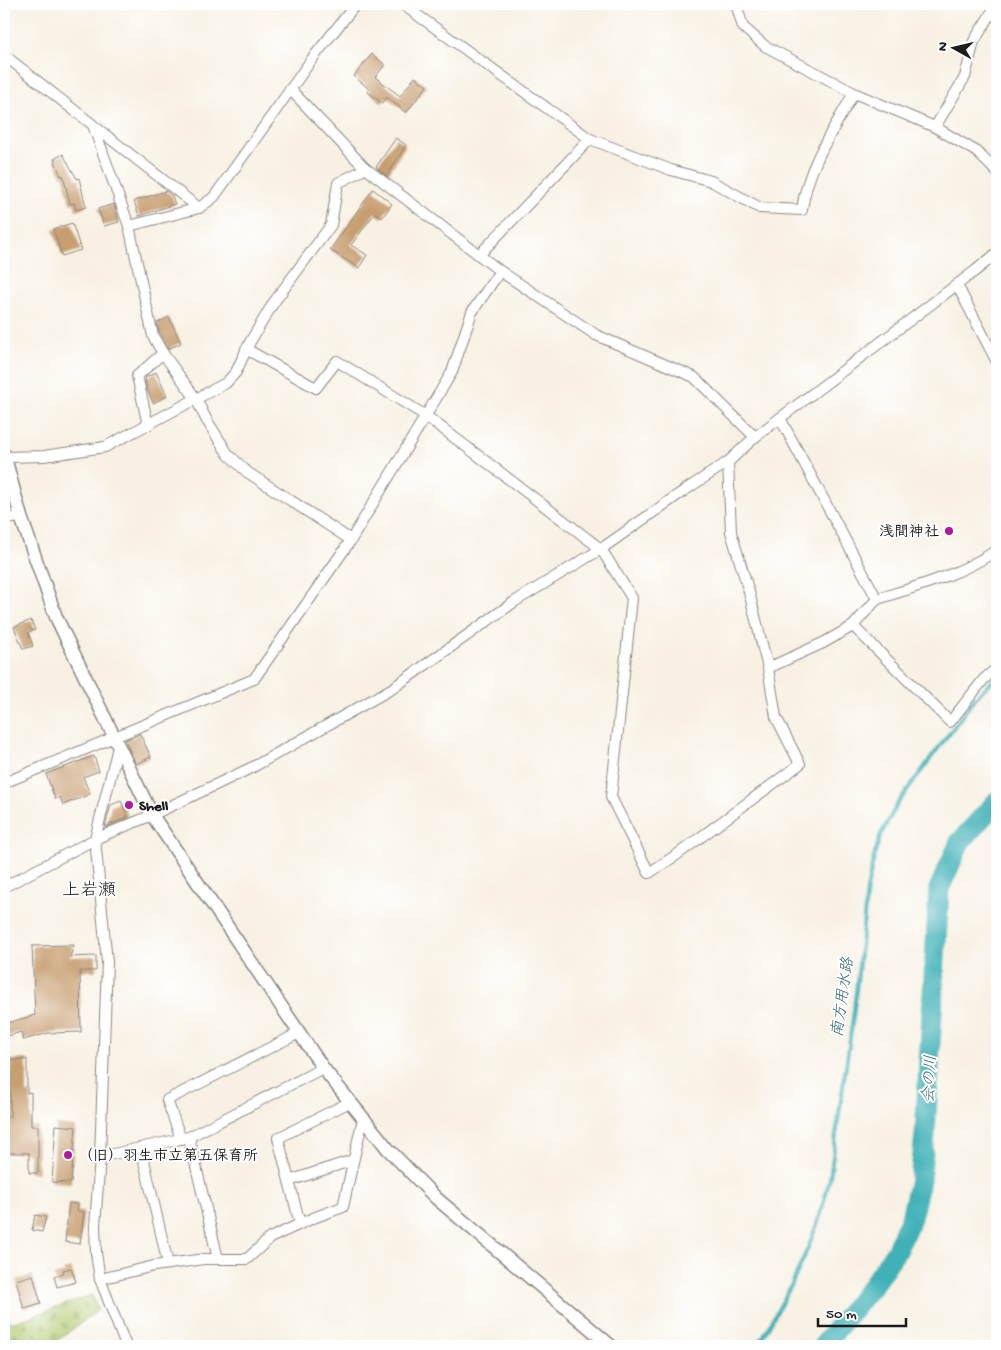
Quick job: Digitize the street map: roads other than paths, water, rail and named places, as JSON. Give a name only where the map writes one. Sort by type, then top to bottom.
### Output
[{"type":"street","points":[[129,226],[198,208],[214,197],[290,89],[356,4]]},
{"type":"street","points":[[402,4],[590,139],[671,170],[711,181],[760,208],[802,210],[804,192],[816,161],[854,93]]},
{"type":"street","points":[[736,4],[743,27],[764,46],[854,93],[935,127],[977,152],[997,172]]},
{"type":"street","points":[[935,127],[965,77],[974,41],[997,4]]},
{"type":"street","points":[[6,61],[93,125],[198,208]]},
{"type":"street","points":[[290,89],[364,167],[500,271],[596,335],[694,377],[755,437]]},
{"type":"street","points":[[93,125],[129,226],[153,336],[163,353],[196,399],[228,454],[247,472],[351,540]]},
{"type":"street","points":[[479,255],[590,139]]},
{"type":"street","points":[[364,167],[361,171],[338,183],[331,225],[274,302],[246,349],[236,372],[226,383],[105,448],[44,456],[4,456],[21,517],[56,617],[152,815],[322,1068],[388,1149],[436,1198],[611,1346]]},
{"type":"street","points":[[4,887],[95,839],[152,815],[253,767],[393,688],[514,602],[601,549],[728,462],[755,437],[997,253]]},
{"type":"street","points":[[4,784],[116,743],[254,679],[351,540],[426,416],[452,372],[472,312],[500,271]]},
{"type":"street","points":[[957,285],[997,362]]},
{"type":"street","points":[[246,349],[316,388],[337,361],[426,416],[601,549],[632,598],[611,796],[650,873],[800,764],[776,717],[768,668],[749,592],[731,532],[728,462]]},
{"type":"street","points":[[148,425],[137,376],[163,353]]},
{"type":"street","points":[[780,418],[877,599]]},
{"type":"street","points":[[4,519],[21,517]]},
{"type":"street","points":[[768,668],[824,644],[853,626],[877,599],[943,578],[977,564],[997,550]]},
{"type":"street","points":[[853,626],[950,722],[984,678],[997,668]]},
{"type":"street","points":[[116,743],[95,839],[108,962],[100,1157],[95,1226],[96,1253],[100,1278],[126,1346]]},
{"type":"street","points":[[218,1259],[185,1138],[167,1100],[299,1033]]},
{"type":"street","points":[[100,1157],[185,1138],[322,1068]]},
{"type":"street","points":[[300,1224],[278,1138],[350,1102]]},
{"type":"street","points":[[100,1278],[168,1264],[204,1259],[247,1259],[270,1238],[343,1207],[363,1118]]},
{"type":"street","points":[[142,1148],[168,1264]]},
{"type":"street","points":[[289,1181],[353,1160]]},
{"type":"waterway","name":"南方用水路","points":[[758,1346],[792,1284],[808,1248],[821,1213],[830,1177],[854,1010],[867,889],[881,834],[898,803],[976,697],[997,676]]},
{"type":"waterway","name":"会の川","points":[[823,1346],[873,1284],[896,1251],[911,1218],[920,1180],[925,1134],[939,889],[960,842],[997,801]]},
{"type":"place","name":"浅間神社","points":[[949,531]]},
{"type":"place","name":"Shell","points":[[129,805]]},
{"type":"place","name":"（旧）羽生市立第五保育所","points":[[68,1155]]},
{"type":"district","name":"上岩瀬","points":[[89,889]]}]
